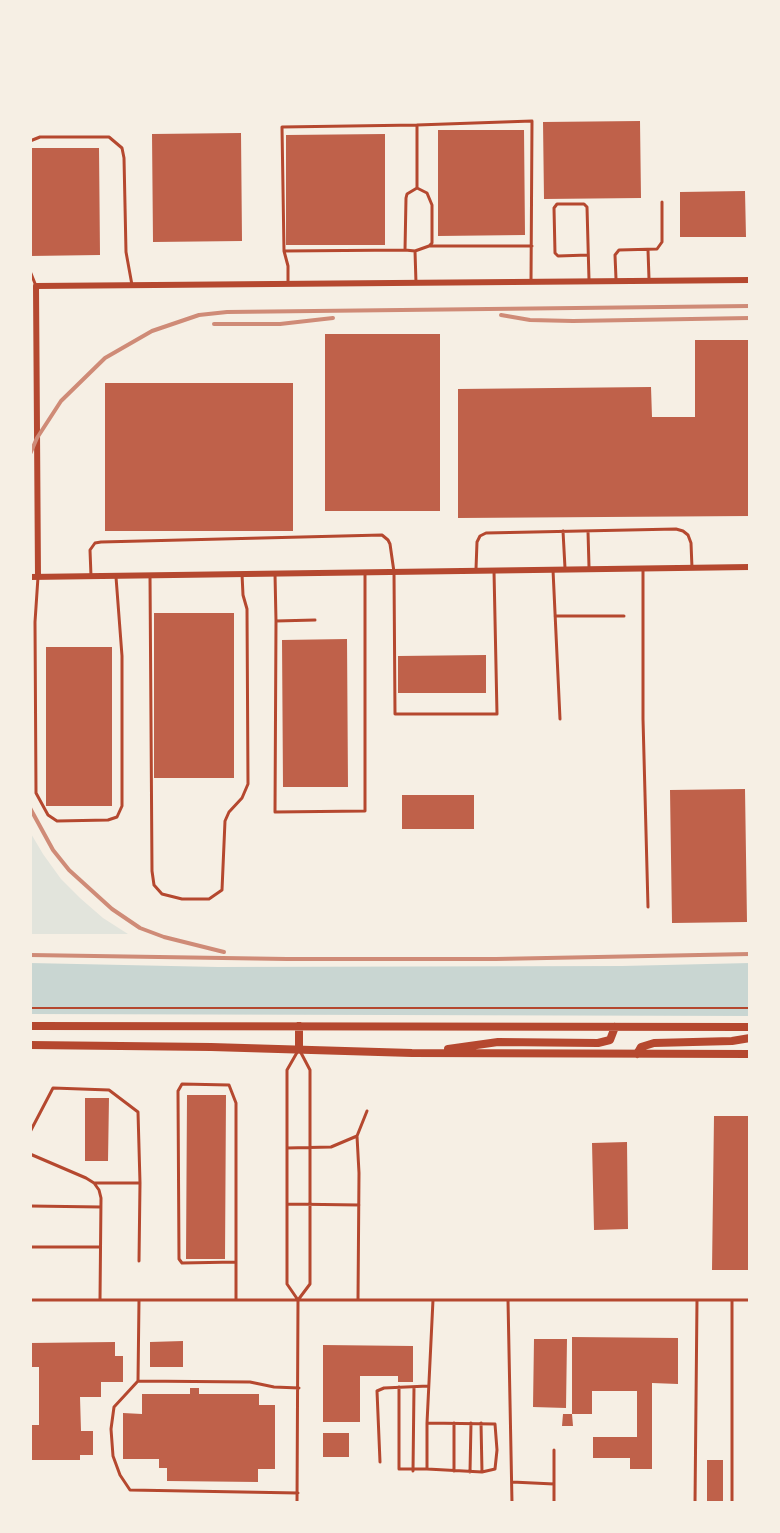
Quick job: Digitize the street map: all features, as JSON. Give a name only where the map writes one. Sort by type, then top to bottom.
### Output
[{"type":"main road","points":[[30,1026],[750,1027]]},
{"type":"main road","points":[[299,1026],[299,1049]]},
{"type":"main road","points":[[412,1053],[498,1042],[598,1043],[610,1040],[615,1027]]},
{"type":"main road","points":[[637,1054],[641,1047],[654,1042],[732,1041],[750,1038]]},
{"type":"main road","points":[[30,1046],[299,1049],[412,1053],[750,1054]]},
{"type":"street","points":[[38,577],[36,286],[750,280]]},
{"type":"street","points":[[30,577],[750,567]]},
{"type":"lane","points":[[288,284],[288,266],[284,251],[282,127],[532,121],[531,282]]},
{"type":"lane","points":[[417,124],[417,188]]},
{"type":"lane","points":[[30,141],[40,137],[109,137],[122,148],[126,244],[132,285]]},
{"type":"lane","points":[[417,188],[427,193],[432,205],[432,243],[429,246]]},
{"type":"lane","points":[[405,250],[406,198],[407,194],[417,188]]},
{"type":"lane","points":[[616,281],[615,255],[619,250],[657,249],[662,242],[662,202]]},
{"type":"lane","points":[[588,255],[558,256],[555,253],[554,208],[557,204],[584,204],[586,207],[588,255],[589,281]]},
{"type":"lane","points":[[284,251],[415,250],[429,246],[532,246]]},
{"type":"lane","points":[[648,249],[649,281]]},
{"type":"lane","points":[[415,250],[416,283]]},
{"type":"lane","points":[[30,271],[36,286]]},
{"type":"lane","points":[[477,571],[476,549],[480,536],[486,533],[676,529],[683,531],[691,543],[692,568]]},
{"type":"lane","points":[[563,531],[565,570]]},
{"type":"lane","points":[[588,531],[589,569]]},
{"type":"lane","points":[[91,576],[90,550],[95,543],[378,535],[385,537],[388,540],[394,572],[395,714],[497,714],[494,571]]},
{"type":"lane","points":[[643,569],[643,718],[648,907]]},
{"type":"lane","points":[[552,570],[560,719]]},
{"type":"lane","points":[[275,574],[274,812],[364,811],[365,572]]},
{"type":"lane","points":[[150,575],[152,871],[154,885],[162,894],[182,899],[209,899],[222,890],[225,821],[229,812],[242,798],[248,784],[247,609],[243,595],[242,574]]},
{"type":"lane","points":[[38,577],[35,622],[36,793],[48,815],[57,820],[108,820],[117,817],[122,806],[122,656],[116,576]]},
{"type":"lane","points":[[555,616],[624,616]]},
{"type":"lane","points":[[276,621],[315,620]]},
{"type":"lane","points":[[298,1300],[310,1284],[309,1070],[299,1049]]},
{"type":"lane","points":[[297,1503],[298,1300],[287,1284],[287,1070],[299,1049]]},
{"type":"lane","points":[[236,1263],[182,1263],[178,1259],[178,1091],[182,1084],[229,1085],[237,1103],[236,1300]]},
{"type":"lane","points":[[30,1132],[52,1089],[109,1090],[138,1112],[139,1261]]},
{"type":"lane","points":[[358,1300],[357,1136],[368,1111]]},
{"type":"lane","points":[[287,1148],[331,1148],[357,1136]]},
{"type":"lane","points":[[30,1154],[94,1183],[140,1183]]},
{"type":"lane","points":[[94,1183],[101,1198],[100,1300]]},
{"type":"lane","points":[[287,1204],[359,1205]]},
{"type":"lane","points":[[30,1206],[101,1207]]},
{"type":"lane","points":[[30,1247],[100,1247]]},
{"type":"lane","points":[[139,1299],[138,1381],[114,1407],[111,1429],[113,1456],[120,1475],[130,1490],[298,1493]]},
{"type":"lane","points":[[30,1300],[750,1300]]},
{"type":"lane","points":[[427,1469],[428,1386],[434,1300]]},
{"type":"lane","points":[[508,1300],[512,1503]]},
{"type":"lane","points":[[695,1503],[697,1300]]},
{"type":"lane","points":[[732,1300],[732,1503]]},
{"type":"lane","points":[[138,1381],[250,1382],[274,1387],[299,1388]]},
{"type":"lane","points":[[380,1462],[377,1391],[384,1388],[428,1386]]},
{"type":"lane","points":[[399,1387],[399,1469],[482,1472],[495,1469],[497,1450],[495,1424],[427,1423]]},
{"type":"lane","points":[[413,1471],[414,1387]]},
{"type":"lane","points":[[454,1423],[454,1471]]},
{"type":"lane","points":[[470,1472],[471,1423]]},
{"type":"lane","points":[[481,1424],[482,1472]]},
{"type":"lane","points":[[554,1450],[554,1503]]},
{"type":"lane","points":[[512,1482],[554,1484]]},
{"type":"path","points":[[30,1008],[750,1008]]},
{"type":"shaded area","points":[[30,832],[61,879],[103,918],[128,934],[30,934]]},
{"type":"shaded area","points":[[30,963],[218,967],[622,966],[750,963],[750,1016],[30,1014]]},
{"type":"building","points":[[640,121],[641,198],[544,199],[543,122]]},
{"type":"building","points":[[438,130],[524,130],[525,235],[438,236]]},
{"type":"building","points":[[241,133],[242,241],[153,242],[152,134]]},
{"type":"building","points":[[385,134],[385,245],[286,245],[286,135]]},
{"type":"building","points":[[30,148],[99,148],[100,255],[30,256]]},
{"type":"building","points":[[745,191],[746,237],[680,237],[680,192]]},
{"type":"building","points":[[325,334],[440,334],[440,511],[325,511]]},
{"type":"building","points":[[695,340],[750,340],[750,516],[458,518],[458,389],[651,387],[652,417],[695,417]]},
{"type":"building","points":[[105,383],[293,383],[293,531],[105,531]]},
{"type":"building","points":[[154,613],[234,613],[234,778],[154,778]]},
{"type":"building","points":[[347,639],[348,787],[283,787],[282,640]]},
{"type":"building","points":[[46,647],[112,647],[112,806],[46,806]]},
{"type":"building","points":[[486,655],[486,693],[398,693],[398,656]]},
{"type":"building","points":[[745,789],[747,922],[672,923],[670,790]]},
{"type":"building","points":[[402,795],[474,795],[474,829],[402,829]]},
{"type":"building","points":[[187,1095],[226,1095],[225,1259],[186,1259]]},
{"type":"building","points":[[85,1098],[109,1098],[108,1161],[85,1161]]},
{"type":"building","points":[[714,1116],[750,1116],[750,1270],[712,1270]]},
{"type":"building","points":[[627,1142],[628,1229],[594,1230],[592,1143]]},
{"type":"building","points":[[572,1337],[678,1338],[678,1384],[652,1383],[652,1469],[630,1469],[630,1458],[593,1458],[593,1437],[637,1437],[637,1391],[592,1391],[592,1414],[572,1414]]},
{"type":"building","points":[[534,1339],[567,1339],[566,1408],[533,1407]]},
{"type":"building","points":[[183,1341],[183,1367],[150,1367],[150,1342]]},
{"type":"building","points":[[115,1342],[115,1356],[123,1356],[123,1382],[101,1382],[101,1397],[80,1397],[81,1431],[93,1431],[93,1455],[80,1455],[80,1460],[30,1460],[30,1425],[39,1425],[39,1367],[30,1367],[30,1343]]},
{"type":"building","points":[[323,1345],[413,1346],[413,1382],[398,1382],[398,1376],[360,1376],[360,1422],[323,1422]]},
{"type":"building","points":[[190,1388],[199,1388],[199,1394],[259,1394],[259,1405],[275,1405],[275,1469],[258,1469],[258,1482],[167,1481],[167,1468],[159,1468],[159,1459],[123,1459],[123,1413],[142,1414],[142,1394],[190,1394]]},
{"type":"building","points":[[563,1414],[572,1414],[573,1426],[562,1426]]},
{"type":"building","points":[[323,1433],[349,1433],[349,1457],[323,1457]]},
{"type":"building","points":[[707,1460],[723,1460],[723,1503],[707,1503]]},
{"type":"railway","points":[[30,454],[37,438],[61,401],[105,358],[152,331],[199,315],[227,312],[750,306]]},
{"type":"railway","points":[[501,315],[530,320],[573,321],[750,318]]},
{"type":"railway","points":[[214,324],[280,324],[333,318]]},
{"type":"railway","points":[[30,808],[53,850],[69,870],[112,909],[140,928],[164,937],[224,952]]},
{"type":"railway","points":[[30,955],[496,959],[750,954]]}]
